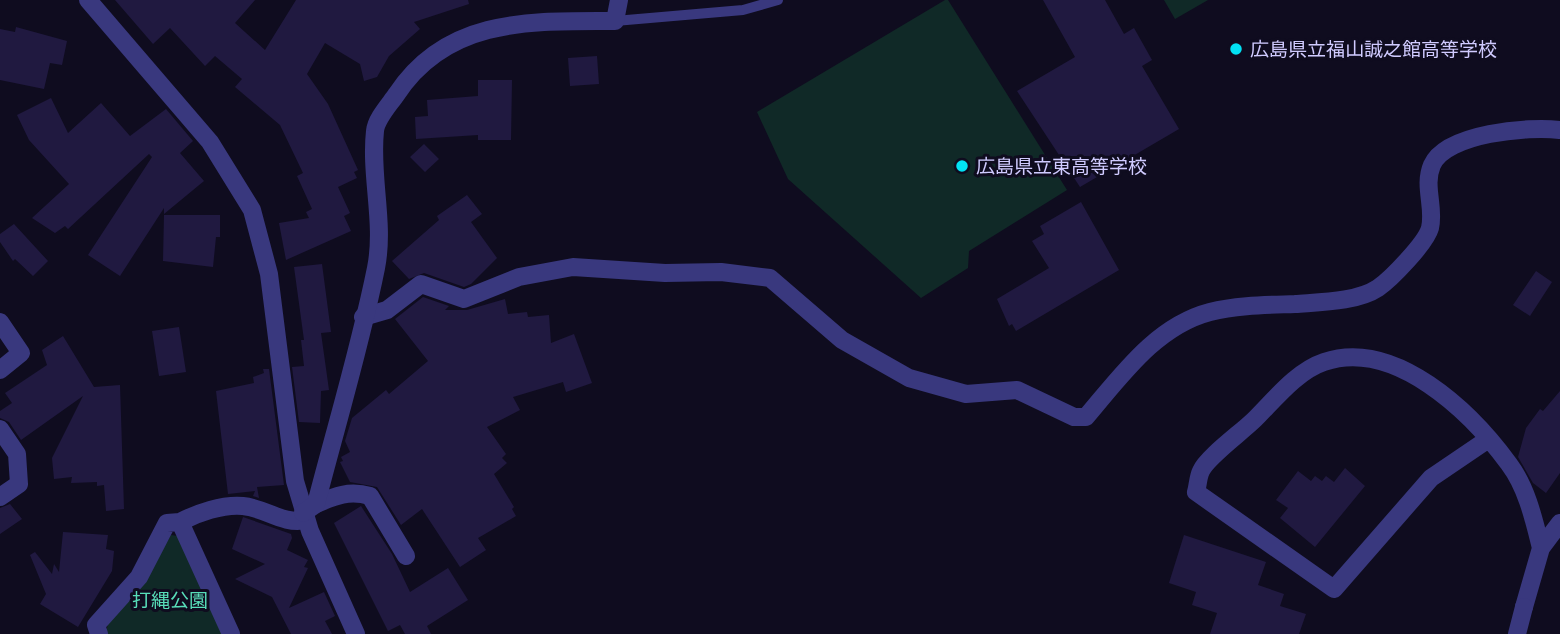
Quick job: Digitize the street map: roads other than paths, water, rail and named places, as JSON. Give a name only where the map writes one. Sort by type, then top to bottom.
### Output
[{"type":"street","points":[[88,0],[210,142],[252,210],[267,264],[295,481],[356,634]]},
{"type":"street","points":[[308,513],[376,266],[379,212],[375,127],[399,90],[426,58],[456,40],[487,29],[564,21],[615,21],[619,0]]},
{"type":"street","points":[[363,317],[387,310],[421,284],[464,299],[519,277],[573,267],[665,274],[720,272],[770,278],[842,340],[909,379],[966,394],[1017,390],[1074,417],[1086,417],[1130,364],[1177,326],[1210,312],[1328,302],[1374,290],[1395,275],[1430,229],[1427,185],[1432,165],[1439,152],[1518,129],[1560,130]]},
{"type":"street","points":[[0,322],[21,353],[0,370]]},
{"type":"street","points":[[1487,440],[1431,478],[1334,589],[1196,492],[1201,468],[1295,379],[1323,362],[1355,356],[1408,371],[1443,392],[1510,465],[1532,509],[1541,548]]},
{"type":"street","points":[[0,429],[18,454],[19,484],[0,497]]},
{"type":"street","points":[[99,634],[96,625],[139,577],[167,523],[180,522],[196,513],[242,506],[293,523],[337,495],[357,493],[370,496],[406,556]]},
{"type":"street","points":[[180,522],[230,634]]},
{"type":"street","points":[[1517,634],[1541,548],[1560,523]]},
{"type":"lane","points":[[615,21],[743,10],[778,0]]},
{"type":"place","name":"広島県立福山誠之館高等学校","points":[[1236,49]]},
{"type":"place","name":"広島県立東高等学校","points":[[962,166]]},
{"type":"park label","name":"打縄公園","points":[[170,600]]}]
